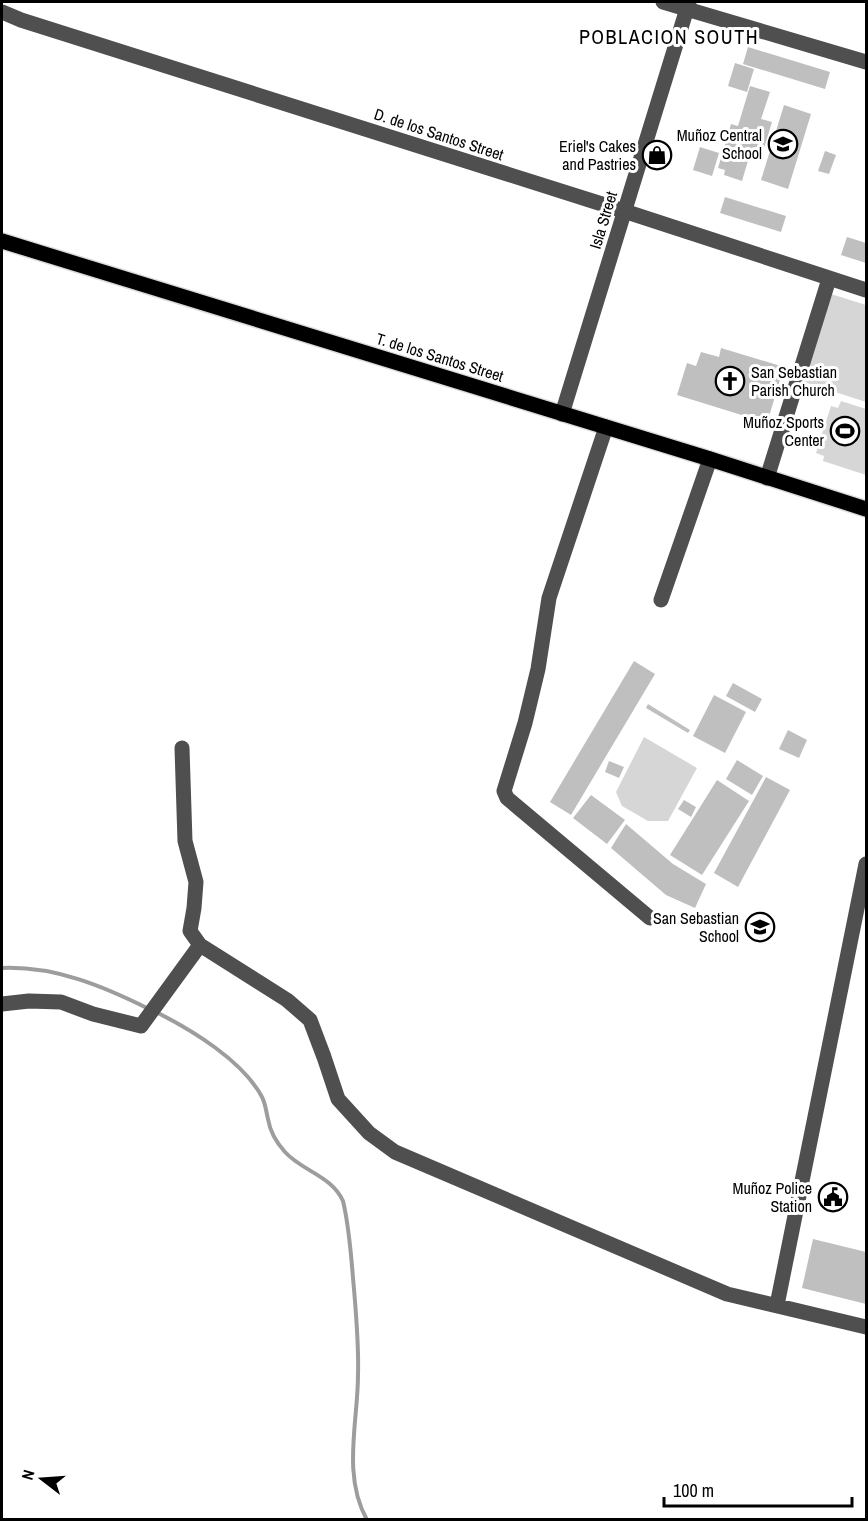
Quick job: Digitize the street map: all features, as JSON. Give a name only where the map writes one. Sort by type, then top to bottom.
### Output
[{"type":"main road","name":"T. de los Santos Street","points":[[2,241],[867,509]]},
{"type":"street","points":[[663,2],[688,5],[867,62]]},
{"type":"street","name":"Isla Street","points":[[562,414],[688,5]]},
{"type":"street","name":"D. de los Santos Street","points":[[2,12],[21,20],[867,290]]},
{"type":"street","points":[[767,478],[829,279]]},
{"type":"street","points":[[606,427],[549,597],[538,669],[525,723],[504,791],[507,798],[651,918]]},
{"type":"street","points":[[661,600],[710,459]]},
{"type":"street","points":[[182,748],[185,841],[196,882],[190,931],[200,945],[286,1000],[310,1020],[338,1099],[369,1133],[395,1152],[727,1294],[867,1327]]},
{"type":"street","points":[[777,1305],[867,864]]},
{"type":"street","points":[[2,1004],[29,1001],[61,1002],[93,1014],[141,1026],[200,945]]},
{"type":"shaded area","points":[[831,294],[866,305],[866,402],[804,382]]},
{"type":"shaded area","name":"Muñoz Sports Center","points":[[841,401],[866,409],[866,475],[823,461],[824,456],[816,453],[831,406],[838,408]]},
{"type":"shaded area","points":[[644,737],[697,768],[668,821],[648,821],[622,806],[616,792]]},
{"type":"building","points":[[748,47],[830,72],[825,89],[743,64]]},
{"type":"building","points":[[735,63],[754,69],[747,92],[728,86]]},
{"type":"building","points":[[750,86],[770,92],[761,119],[772,122],[761,158],[750,154],[742,181],[724,175],[725,170],[718,168],[731,124],[738,126]]},
{"type":"building","points":[[784,105],[811,114],[788,189],[761,180]]},
{"type":"building","points":[[700,147],[719,153],[712,176],[693,170]]},
{"type":"building","points":[[825,151],[836,155],[829,174],[818,171]]},
{"type":"building","points":[[725,197],[786,216],[781,232],[720,213]]},
{"type":"building","points":[[847,237],[866,243],[866,263],[841,255]]},
{"type":"building","name":"San Sebastian Parish Church","points":[[721,348],[784,367],[767,423],[677,395],[687,363],[696,366],[701,352],[719,357]]},
{"type":"building","points":[[634,661],[655,674],[571,815],[550,802]]},
{"type":"building","points":[[733,683],[762,699],[755,712],[726,696]]},
{"type":"building","points":[[714,695],[746,712],[725,753],[693,736]]},
{"type":"building","points":[[648,704],[690,730],[688,733],[646,708]]},
{"type":"building","points":[[788,730],[807,740],[799,758],[779,749]]},
{"type":"building","points":[[737,760],[763,776],[752,795],[726,779]]},
{"type":"building","points":[[609,761],[624,767],[619,778],[605,772]]},
{"type":"building","points":[[766,777],[790,790],[738,887],[714,873]]},
{"type":"building","points":[[717,780],[749,801],[702,875],[670,855]]},
{"type":"building","points":[[591,795],[625,820],[607,844],[573,818]]},
{"type":"building","points":[[684,800],[696,807],[691,817],[678,809]]},
{"type":"building","points":[[626,824],[673,864],[706,884],[695,908],[666,895],[611,848]]},
{"type":"building","points":[[813,1239],[866,1252],[866,1304],[802,1288]]},
{"type":"waterway","points":[[2,968],[41,970],[78,979],[149,1009]]},
{"type":"waterway","points":[[156,1012],[200,1037],[242,1071],[262,1097],[270,1128],[285,1152],[332,1185],[343,1201],[351,1249],[358,1339],[353,1467],[359,1503],[367,1520]]},
{"type":"place","name":"Muñoz Central School","points":[[783,144]]},
{"type":"place","name":"Eriel's Cakes and Pastries","points":[[657,155]]},
{"type":"place","name":"San Sebastian Parish Church","points":[[730,381]]},
{"type":"place","name":"Muñoz Sports Center","points":[[845,431]]},
{"type":"place","name":"San Sebastian School","points":[[760,927]]},
{"type":"place","name":"Muñoz Police Station","points":[[833,1197]]},
{"type":"district","name":"POBLACION SOUTH","points":[[669,36]]}]
